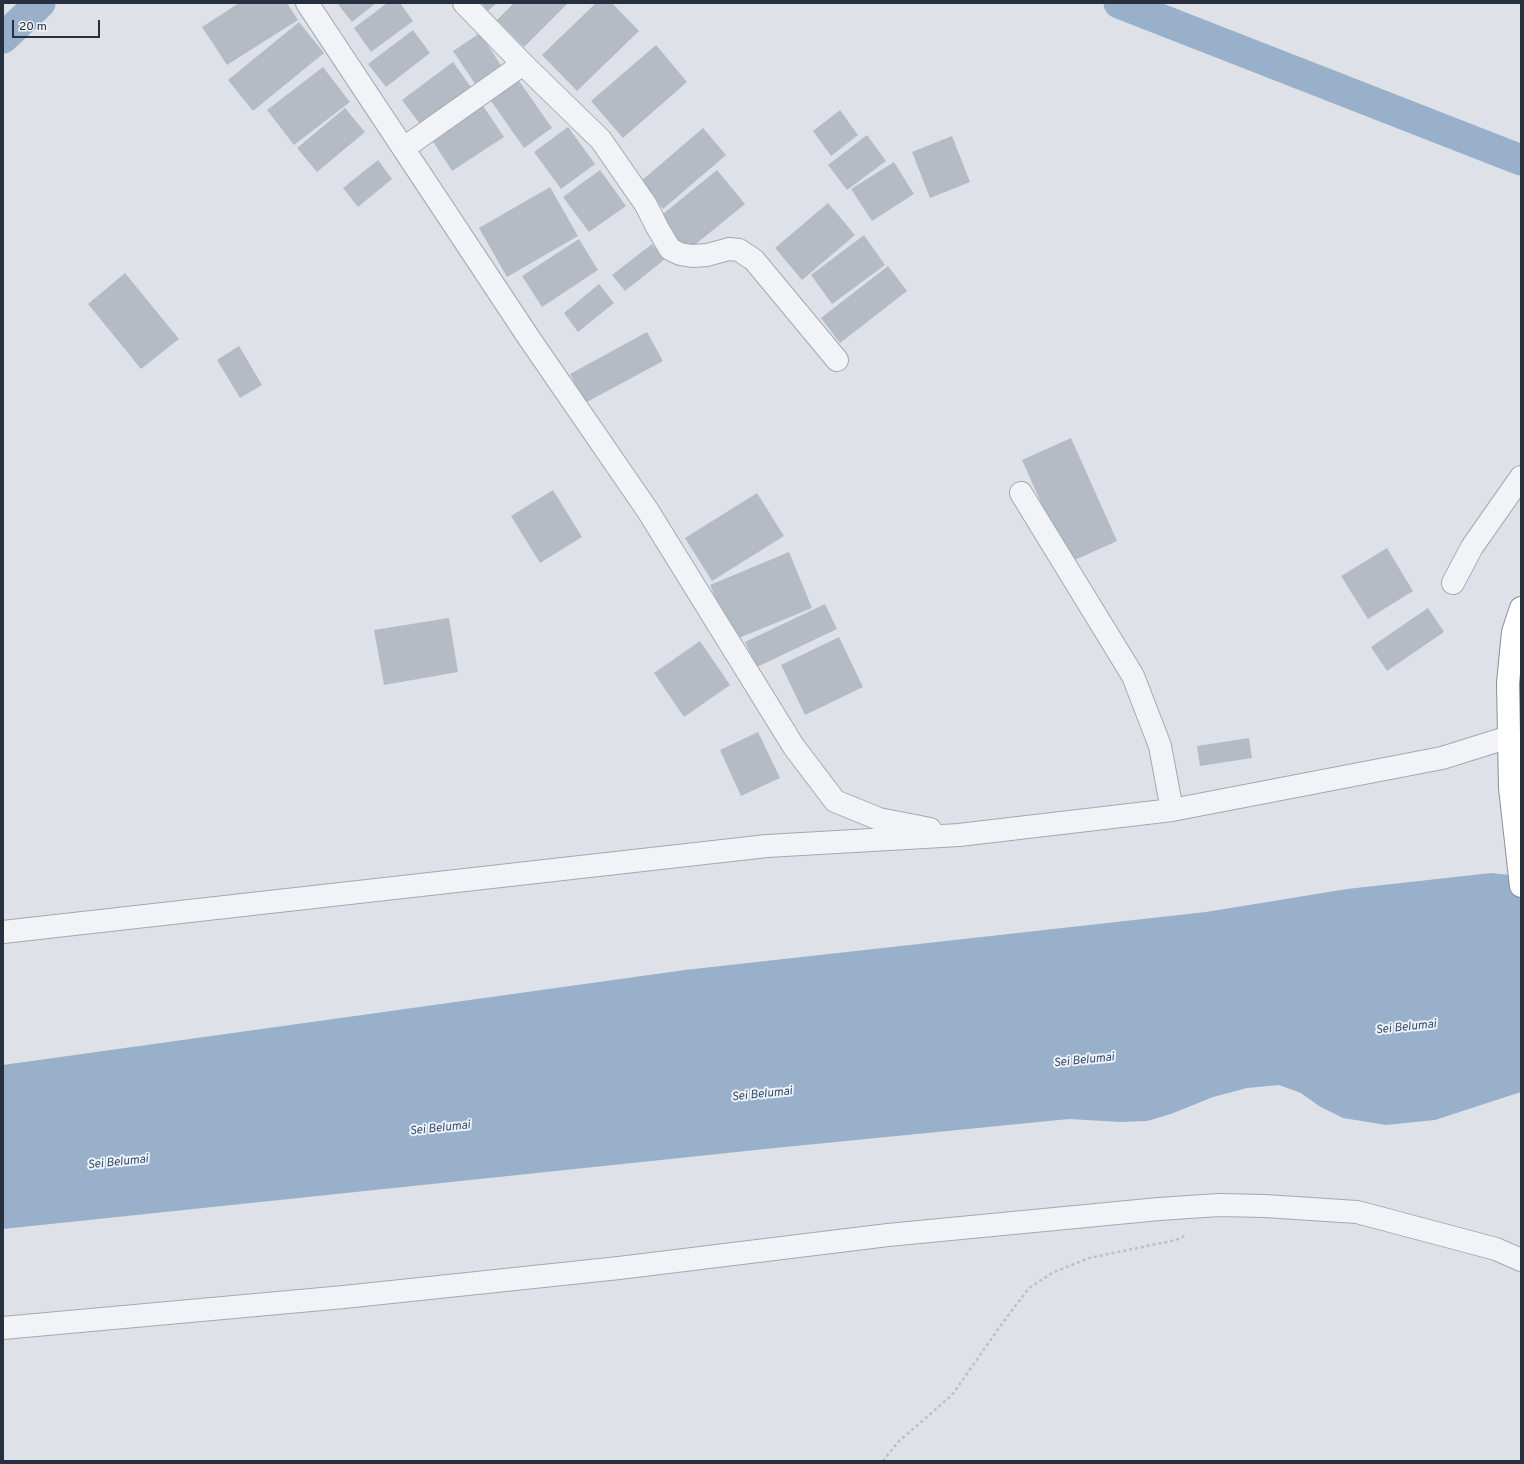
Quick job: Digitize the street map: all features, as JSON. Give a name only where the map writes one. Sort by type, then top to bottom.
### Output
[{"type":"highway","points":[[1521,608],[1513,632],[1508,683],[1513,723],[1510,788],[1521,886]]},
{"type":"street","points":[[307,3],[529,338],[648,511],[794,747],[835,801],[879,819],[959,835]]},
{"type":"street","points":[[464,3],[523,64],[601,140],[646,205],[670,249],[680,254],[692,256],[707,255],[730,249],[739,250],[754,260],[836,360]]},
{"type":"street","points":[[404,148],[523,64]]},
{"type":"street","points":[[1453,583],[1472,547],[1521,477]]},
{"type":"street","points":[[1021,493],[1133,676],[1160,746],[1172,810]]},
{"type":"street","points":[[3,932],[767,846],[959,835],[1172,810],[1442,758],[1513,723]]},
{"type":"street","points":[[3,1328],[344,1298],[619,1268],[888,1235],[1159,1209],[1219,1206],[1265,1206],[1357,1212],[1496,1248],[1521,1260]]},
{"type":"path","points":[[883,1461],[898,1442],[952,1395],[1029,1288],[1052,1273],[1089,1258],[1176,1240],[1189,1234]]},
{"type":"water","name":"Sei Belumai","points":[[1491,873],[1521,876],[1521,1092],[1435,1120],[1386,1125],[1343,1118],[1319,1106],[1301,1093],[1279,1085],[1247,1088],[1213,1097],[1171,1114],[1147,1121],[1120,1122],[1069,1119],[775,1148],[3,1229],[3,1065],[685,970],[1206,912],[1347,889]]},
{"type":"building","points":[[239,3],[287,3],[298,20],[227,65],[202,27]]},
{"type":"building","points":[[337,3],[376,3],[352,22]]},
{"type":"building","points":[[387,3],[400,3],[413,21],[371,52],[354,28]]},
{"type":"building","points":[[482,3],[497,3],[488,11]]},
{"type":"building","points":[[514,3],[568,3],[524,47],[497,20]]},
{"type":"building","points":[[596,3],[612,3],[639,31],[577,91],[542,55]]},
{"type":"building","points":[[299,22],[324,53],[253,111],[228,80]]},
{"type":"building","points":[[413,30],[430,53],[386,87],[368,64]]},
{"type":"building","points":[[480,33],[504,70],[478,88],[453,51]]},
{"type":"building","points":[[656,45],[687,82],[623,138],[591,101]]},
{"type":"building","points":[[453,62],[473,90],[422,127],[402,100]]},
{"type":"building","points":[[323,67],[350,102],[294,145],[267,110]]},
{"type":"building","points":[[517,78],[552,128],[524,148],[489,98]]},
{"type":"building","points":[[479,100],[504,137],[452,171],[428,134]]},
{"type":"building","points":[[345,108],[365,132],[317,172],[297,148]]},
{"type":"building","points":[[840,110],[858,135],[831,156],[813,131]]},
{"type":"building","points":[[568,127],[595,164],[561,189],[534,152]]},
{"type":"building","points":[[703,128],[726,155],[663,209],[640,182]]},
{"type":"building","points":[[867,135],[886,161],[847,190],[828,165]]},
{"type":"building","points":[[952,136],[970,182],[930,198],[912,152]]},
{"type":"building","points":[[378,160],[392,179],[358,207],[343,188]]},
{"type":"building","points":[[894,162],[914,194],[872,221],[851,189]]},
{"type":"building","points":[[600,170],[626,206],[589,232],[563,197]]},
{"type":"building","points":[[717,170],[745,204],[686,252],[658,218]]},
{"type":"building","points":[[550,187],[578,236],[507,277],[479,228]]},
{"type":"building","points":[[828,203],[855,235],[802,280],[775,248]]},
{"type":"building","points":[[864,235],[885,265],[832,304],[811,275]]},
{"type":"building","points":[[579,239],[598,270],[542,307],[522,276]]},
{"type":"building","points":[[652,244],[664,260],[625,291],[612,275]]},
{"type":"building","points":[[888,266],[907,291],[840,343],[821,318]]},
{"type":"building","points":[[125,273],[179,339],[141,369],[88,304]]},
{"type":"building","points":[[599,284],[614,303],[578,332],[564,313]]},
{"type":"building","points":[[647,332],[663,361],[585,403],[570,374]]},
{"type":"building","points":[[239,346],[262,385],[240,398],[217,360]]},
{"type":"building","points":[[1071,438],[1117,541],[1068,563],[1022,460]]},
{"type":"building","points":[[553,490],[582,537],[540,563],[511,516]]},
{"type":"building","points":[[757,493],[784,536],[712,581],[685,538]]},
{"type":"building","points":[[1387,548],[1413,591],[1368,619],[1341,576]]},
{"type":"building","points":[[789,552],[812,608],[734,640],[710,585]]},
{"type":"building","points":[[825,604],[837,629],[757,667],[745,642]]},
{"type":"building","points":[[1428,608],[1444,632],[1387,671],[1371,647]]},
{"type":"building","points":[[449,618],[458,672],[384,685],[374,630]]},
{"type":"building","points":[[839,637],[863,687],[805,715],[781,665]]},
{"type":"building","points":[[700,641],[730,685],[684,717],[654,673]]},
{"type":"building","points":[[758,732],[780,778],[741,796],[720,750]]},
{"type":"building","points":[[1249,738],[1252,758],[1200,766],[1197,746]]},
{"type":"waterway","points":[[3,38],[40,3]]},
{"type":"waterway","points":[[1119,3],[1521,160]]}]
